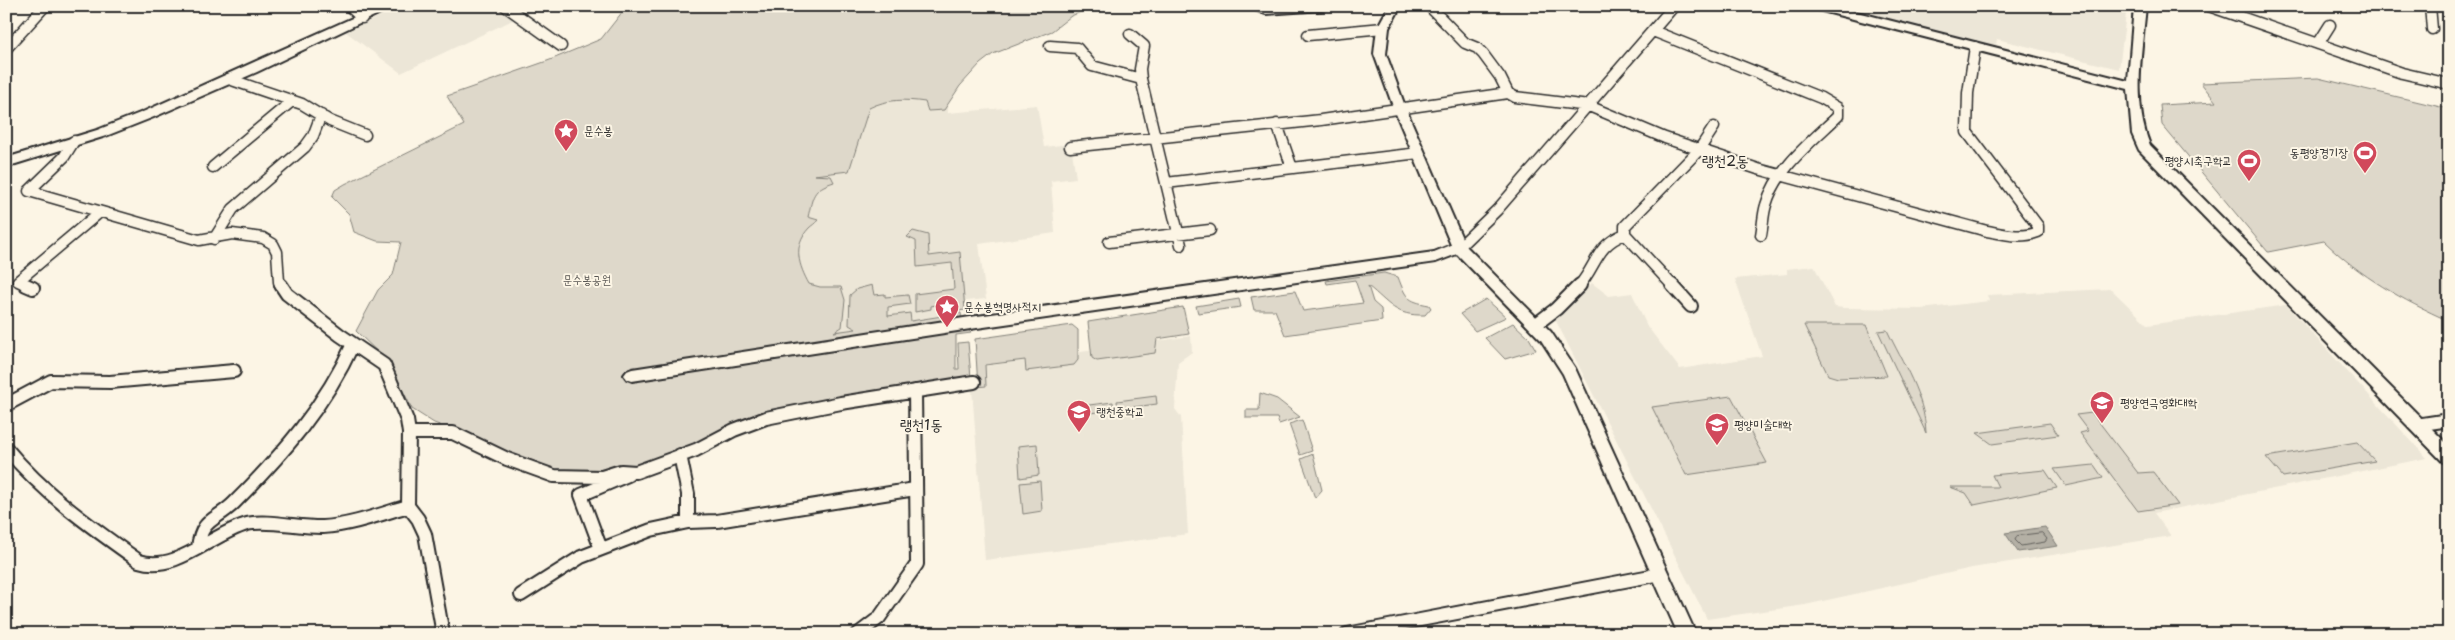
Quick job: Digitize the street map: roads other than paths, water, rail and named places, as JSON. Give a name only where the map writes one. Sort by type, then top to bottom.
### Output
[{"type":"street","points":[[6,49],[45,6]]},
{"type":"street","points":[[349,6],[362,18]]},
{"type":"street","points":[[6,163],[154,112],[389,6]]},
{"type":"street","points":[[505,6],[561,46]]},
{"type":"street","points":[[1250,6],[1266,10],[1323,6]]},
{"type":"street","points":[[1388,6],[1395,6],[1383,28],[1380,54],[1400,109],[1459,247],[1546,336],[1570,372],[1687,634]]},
{"type":"street","points":[[1429,6],[1464,44],[1477,48],[1483,54],[1500,77],[1508,93]]},
{"type":"street","points":[[632,376],[977,322],[1426,258],[1447,253],[1459,247],[1497,210],[1674,6]]},
{"type":"street","points":[[1818,6],[2135,87]]},
{"type":"street","points":[[2140,6],[2135,87],[2136,129],[2144,147],[2449,458]]},
{"type":"street","points":[[2209,6],[2421,79],[2449,84]]},
{"type":"street","points":[[2430,6],[2432,29]]},
{"type":"street","points":[[2318,44],[2330,26]]},
{"type":"street","points":[[1308,35],[1383,28]]},
{"type":"street","points":[[1653,31],[1821,98],[1838,108],[1838,116],[1798,155],[1782,175],[1766,202],[1762,234]]},
{"type":"street","points":[[1130,34],[1144,46],[1140,69],[1141,79],[1181,246]]},
{"type":"street","points":[[1050,46],[1077,48],[1092,66],[1141,79]]},
{"type":"street","points":[[1070,146],[1277,124],[1508,93],[1534,100],[1589,106],[1700,150],[1782,175],[1987,230],[2016,236],[2032,235],[2038,232],[2038,226],[1967,132],[1968,93],[1975,47]]},
{"type":"street","points":[[228,78],[302,104],[330,121],[365,135]]},
{"type":"street","points":[[214,168],[292,101]]},
{"type":"street","points":[[214,239],[218,229],[233,209],[305,146],[312,136],[321,115]]},
{"type":"street","points":[[1277,124],[1292,168]]},
{"type":"street","points":[[1691,306],[1626,234],[1625,226],[1700,150],[1714,127]]},
{"type":"street","points":[[74,141],[64,157],[29,191],[199,240],[214,239],[232,234],[257,236],[269,241],[278,252],[278,277],[287,294],[384,365],[407,420],[409,433],[408,506],[418,519],[425,534],[442,634]]},
{"type":"street","points":[[1166,183],[1419,153]]},
{"type":"street","points":[[33,288],[18,281],[100,212]]},
{"type":"street","points":[[1109,242],[1210,230]]},
{"type":"street","points":[[1535,325],[1545,319],[1589,274],[1596,256],[1605,245],[1614,238],[1626,234]]},
{"type":"street","points":[[198,548],[199,534],[203,528],[231,506],[317,410],[332,389],[353,344]]},
{"type":"street","points":[[6,405],[51,381],[110,382],[234,371]]},
{"type":"street","points":[[601,549],[581,496],[636,472],[680,456],[766,418],[841,403],[974,382]]},
{"type":"street","points":[[858,634],[879,618],[917,564],[915,392]]},
{"type":"street","points":[[2416,425],[2449,420]]},
{"type":"street","points":[[409,433],[454,433],[507,459],[554,476],[581,478],[602,476],[621,471],[636,472]]},
{"type":"street","points":[[6,448],[20,466],[56,501],[139,561],[152,565],[162,564],[198,548],[231,528],[269,523],[322,527],[340,525],[408,506]]},
{"type":"street","points":[[680,456],[688,494],[688,522]]},
{"type":"street","points":[[521,595],[580,557],[651,530],[688,522],[716,521],[915,489]]},
{"type":"street","points":[[1347,634],[1661,574]]},
{"type":"water","points":[[2045,527],[2058,546],[2018,552],[2005,533]]},
{"type":"place","name":"문수봉","points":[[566,152]]},
{"type":"place","name":"동평양경기장","points":[[2365,174]]},
{"type":"place","name":"평양시축구학교","points":[[2249,182]]},
{"type":"place","name":"문수봉혁명사적지","points":[[947,328]]},
{"type":"place","name":"평양연극영화대학","points":[[2102,424]]},
{"type":"place","name":"랭천중학교","points":[[1079,433]]},
{"type":"place","name":"평양미술대학","points":[[1717,446]]},
{"type":"district","name":"랭천2동","points":[[1725,161]]},
{"type":"district","name":"랭천1동","points":[[921,425]]},
{"type":"park label","name":"문수봉공원","points":[[587,280]]}]
